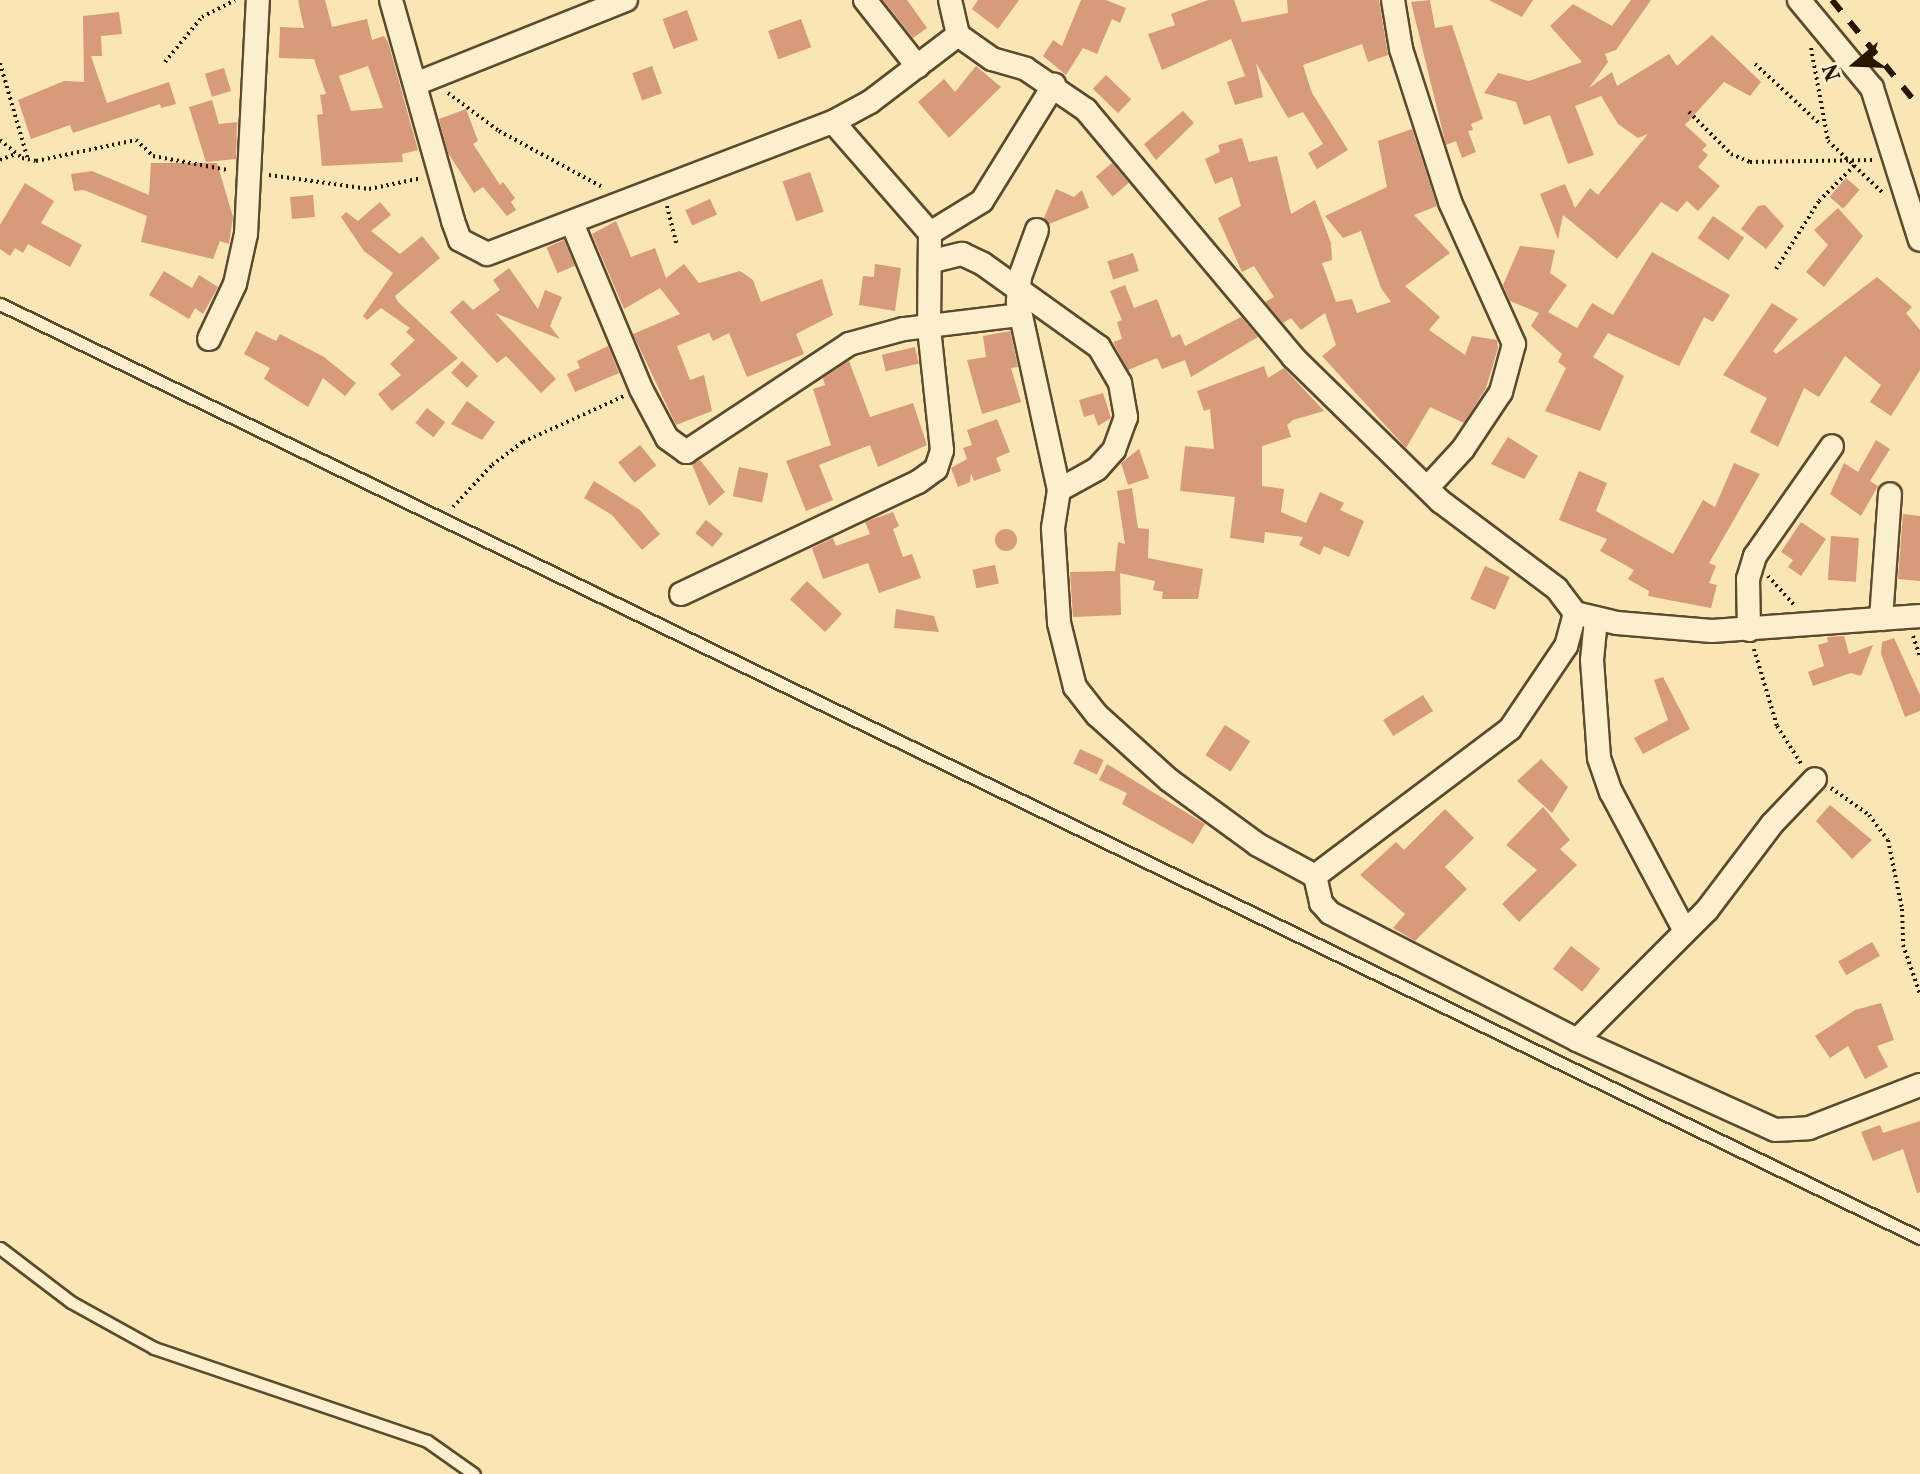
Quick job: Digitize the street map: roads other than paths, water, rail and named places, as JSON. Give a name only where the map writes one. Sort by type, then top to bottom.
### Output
[{"type":"street","points":[[209,339],[243,260],[258,0]]},
{"type":"street","points":[[391,0],[424,81],[440,173],[456,230],[474,251],[487,254],[833,122],[918,67],[958,35]]},
{"type":"street","points":[[424,81],[626,0]]},
{"type":"street","points":[[865,0],[918,67]]},
{"type":"street","points":[[950,0],[958,35],[992,59],[1054,85],[1108,133],[1293,357],[1485,540],[1557,589],[1586,616],[1679,629],[1749,630],[1920,616]]},
{"type":"street","points":[[1393,0],[1401,49],[1450,202],[1514,344],[1501,392],[1463,449],[1427,488]]},
{"type":"street","points":[[1802,3],[1872,88],[1920,240]]},
{"type":"street","points":[[930,233],[982,201],[1054,85]]},
{"type":"street","points":[[681,594],[918,482],[936,469],[942,423],[929,328],[933,261],[930,233],[833,122]]},
{"type":"street","points":[[572,223],[641,389],[667,438],[686,452],[693,451],[849,344],[1020,315]]},
{"type":"street","points":[[1037,230],[1017,290],[1020,315],[1059,490],[1053,529],[1059,623],[1075,687],[1097,715],[1169,780],[1258,845],[1315,876],[1321,903],[1330,913],[1577,1040],[1775,1130],[1809,1128],[1920,1085]]},
{"type":"street","points":[[933,261],[962,254],[1099,347],[1124,398],[1124,425],[1114,450],[1097,469],[1059,490]]},
{"type":"street","points":[[1749,630],[1748,579],[1755,556],[1832,446]]},
{"type":"street","points":[[1881,619],[1890,494]]},
{"type":"street","points":[[1315,876],[1510,729],[1586,616]]},
{"type":"street","points":[[1586,616],[1599,758],[1611,792],[1685,931]]},
{"type":"street","points":[[1577,1040],[1685,931],[1815,779]]},
{"type":"lane","points":[[0,304],[1920,1238]]},
{"type":"lane","points":[[0,1248],[71,1302],[154,1348],[427,1441],[474,1474]]},
{"type":"railway","points":[[1832,0],[1920,108]]}]
